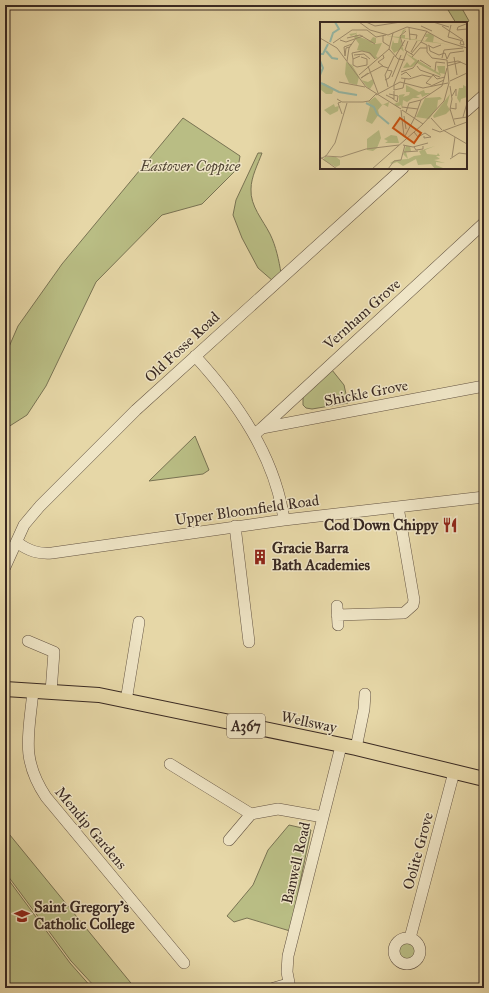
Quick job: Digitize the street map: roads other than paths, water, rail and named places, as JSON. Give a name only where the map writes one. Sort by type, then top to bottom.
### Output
[{"type":"main road","name":"Wellsway","points":[[5,689],[99,695],[126,700],[356,748],[484,779]]},
{"type":"street","points":[[467,110],[484,95]]},
{"type":"street","name":"Old Fosse Road","points":[[5,567],[18,543],[24,525],[40,506],[136,410],[402,169]]},
{"type":"street","name":"Vernham Grove","points":[[258,431],[484,223]]},
{"type":"street","points":[[195,356],[224,388],[258,431],[279,492],[284,520]]},
{"type":"street","name":"Shickle Grove","points":[[258,431],[484,386]]},
{"type":"street","name":"Upper Bloomfield Road","points":[[18,543],[33,552],[40,554],[52,553],[235,526],[484,497]]},
{"type":"street","points":[[338,615],[404,613],[413,605],[414,600],[398,507]]},
{"type":"street","points":[[235,526],[249,642]]},
{"type":"street","points":[[126,700],[139,622]]},
{"type":"street","points":[[28,641],[54,652],[51,692]]},
{"type":"street","name":"Mendip Gardens","points":[[33,691],[28,746],[29,762],[35,780],[46,797],[184,963]]},
{"type":"street","points":[[356,748],[364,709],[365,694]]},
{"type":"street","name":"Banwell Road","points":[[289,986],[288,956],[341,746]]},
{"type":"street","points":[[170,764],[251,814]]},
{"type":"street","name":"Oolite Grove","points":[[410,938],[454,772]]},
{"type":"street","points":[[229,840],[251,814],[278,809],[323,817]]},
{"type":"street","points":[[274,988],[289,986]]},
{"type":"place","name":"Cod Down Chippy","points":[[450,525]]},
{"type":"place","name":"Gracie Barra Bath Academies","points":[[260,557]]},
{"type":"place","name":"Saint Gregory's Catholic College","points":[[22,916]]},
{"type":"park label","name":"Eastover Coppice","points":[[190,166]]}]
